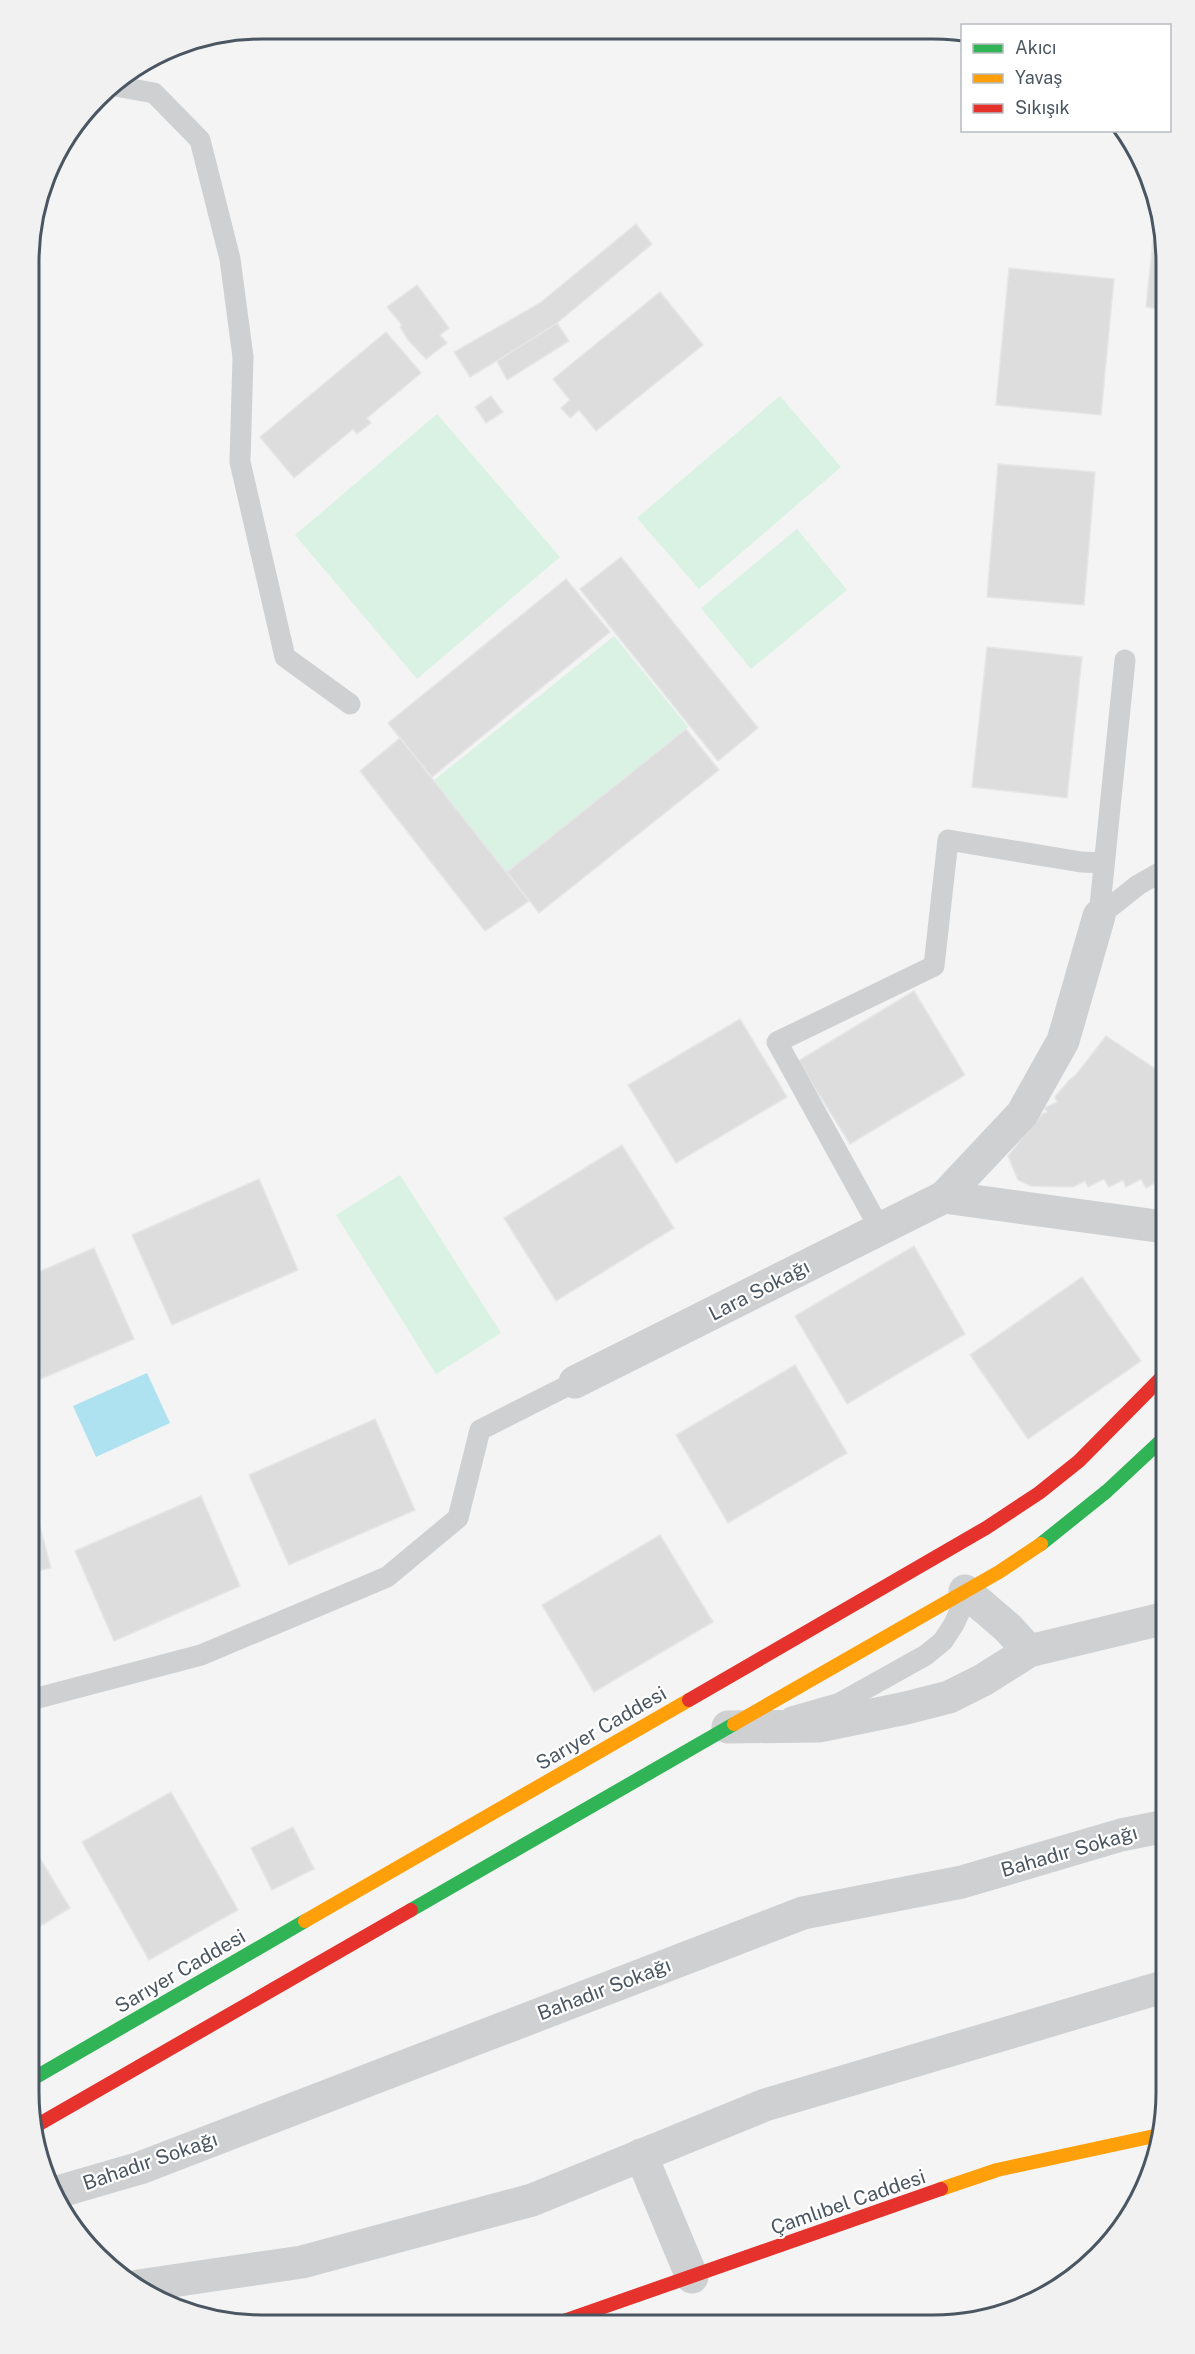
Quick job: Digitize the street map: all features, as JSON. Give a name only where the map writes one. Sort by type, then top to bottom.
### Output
[{"type":"main road","name":"Sarıyer Caddesi","points":[[39,2075],[986,1528],[1039,1493],[1079,1461],[1156,1383]]},
{"type":"main road","points":[[41,2123],[728,1727],[951,1582],[1043,1544],[1126,1477],[1156,1446]]},
{"type":"main road","points":[[923,1563],[951,1582]]},
{"type":"main road","name":"Çamlıbel Caddesi","points":[[581,2315],[997,2170],[1152,2137]]},
{"type":"street","name":"Lara Sokağı","points":[[575,1382],[944,1197],[1022,1114],[1063,1041],[1098,916]]},
{"type":"street","points":[[944,1197],[1156,1226]]},
{"type":"street","points":[[951,1582],[1008,1628],[1029,1651]]},
{"type":"street","points":[[728,1727],[819,1726],[906,1708],[949,1697],[983,1680],[1029,1651],[1156,1620]]},
{"type":"street","name":"Bahadır Sokağı","points":[[62,2191],[140,2168],[803,1913],[962,1882],[1121,1835],[1156,1828]]},
{"type":"street","points":[[150,2284],[302,2262],[532,2199],[765,2105],[1156,1989]]},
{"type":"street","points":[[641,2155],[692,2277]]},
{"type":"lane","points":[[123,87],[154,93],[200,140],[230,260],[243,357],[240,462],[285,657],[350,704]]},
{"type":"lane","points":[[1098,916],[1125,660]]},
{"type":"lane","points":[[880,1229],[777,1042],[934,966],[948,840],[1081,862],[1104,863]]},
{"type":"lane","points":[[1098,916],[1138,885],[1156,875]]},
{"type":"lane","points":[[39,1698],[201,1655],[387,1577],[458,1518],[480,1430],[575,1382]]},
{"type":"lane","points":[[728,1727],[792,1717],[840,1703],[926,1655],[943,1641],[960,1611],[951,1582]]},
{"type":"green space","points":[[780,396],[841,467],[699,589],[637,518]]},
{"type":"green space","points":[[437,414],[560,557],[417,679],[295,535]]},
{"type":"green space","points":[[797,529],[847,590],[751,669],[701,608]]},
{"type":"green space","points":[[614,636],[688,727],[507,873],[433,781]]},
{"type":"green space","points":[[400,1175],[501,1333],[436,1374],[336,1215]]},
{"type":"water","points":[[147,1373],[170,1423],[96,1457],[73,1406]]},
{"type":"building","points":[[636,224],[652,244],[551,328],[470,377],[454,352],[540,303]]},
{"type":"building","points":[[1154,232],[1156,308],[1146,307]]},
{"type":"building","points":[[1009,268],[1114,279],[1101,415],[996,405]]},
{"type":"building","points":[[417,285],[449,328],[440,335],[447,343],[426,359],[408,340],[400,327],[402,325],[387,307]]},
{"type":"building","points":[[660,292],[703,345],[596,431],[579,410],[570,418],[561,408],[570,400],[553,379]]},
{"type":"building","points":[[557,323],[569,341],[507,380],[497,361]]},
{"type":"building","points":[[386,332],[421,373],[367,418],[371,423],[357,434],[353,429],[294,478],[260,437]]},
{"type":"building","points":[[491,396],[503,412],[486,423],[475,407]]},
{"type":"building","points":[[998,464],[1095,472],[1084,605],[987,597]]},
{"type":"building","points":[[621,557],[758,728],[718,761],[580,589]]},
{"type":"building","points":[[566,579],[610,632],[432,777],[388,723]]},
{"type":"building","points":[[987,647],[1082,657],[1067,798],[972,787]]},
{"type":"building","points":[[686,729],[719,770],[539,913],[507,872]]},
{"type":"building","points":[[400,738],[529,901],[485,931],[360,771]]},
{"type":"building","points":[[914,991],[965,1075],[850,1144],[798,1061]]},
{"type":"building","points":[[740,1019],[787,1097],[676,1163],[628,1085]]},
{"type":"building","points":[[1106,1036],[1156,1069],[1156,1182],[1146,1188],[1141,1179],[1126,1187],[1123,1180],[1109,1187],[1104,1179],[1088,1187],[1085,1181],[1073,1187],[1031,1186],[1018,1180],[1008,1156],[1042,1114],[1047,1112],[1044,1108],[1057,1102],[1055,1097],[1075,1076]]},
{"type":"building","points":[[622,1145],[674,1228],[556,1301],[504,1218]]},
{"type":"building","points":[[259,1179],[298,1270],[172,1325],[132,1235]]},
{"type":"building","points":[[914,1246],[965,1334],[847,1404],[795,1316]]},
{"type":"building","points":[[94,1248],[134,1339],[39,1380],[39,1272]]},
{"type":"building","points":[[1082,1277],[1141,1361],[1028,1439],[970,1355]]},
{"type":"building","points":[[795,1365],[847,1453],[728,1523],[676,1435]]},
{"type":"building","points":[[375,1419],[415,1510],[289,1565],[249,1475]]},
{"type":"building","points":[[201,1496],[240,1586],[114,1641],[75,1551]]},
{"type":"building","points":[[39,1523],[51,1568],[39,1571]]},
{"type":"building","points":[[660,1535],[713,1622],[594,1692],[542,1605]]},
{"type":"building","points":[[171,1792],[238,1910],[149,1960],[82,1842]]},
{"type":"building","points":[[293,1827],[314,1869],[272,1890],[251,1848]]},
{"type":"building","points":[[39,1857],[70,1908],[39,1927]]},
{"type":"traffic: fast","points":[[1041,1544],[1107,1491],[1156,1445]]},
{"type":"traffic: fast","points":[[411,1910],[734,1724]]},
{"type":"traffic: fast","points":[[39,2075],[305,1921]]},
{"type":"traffic: slow","points":[[734,1724],[999,1572],[1041,1544]]},
{"type":"traffic: slow","points":[[305,1921],[689,1700]]},
{"type":"traffic: slow","points":[[941,2189],[997,2170],[1152,2137]]},
{"type":"traffic: jam","points":[[689,1700],[986,1528],[1039,1493],[1079,1461],[1156,1383]]},
{"type":"traffic: jam","points":[[41,2123],[411,1910]]},
{"type":"traffic: jam","points":[[581,2315],[941,2189]]}]
